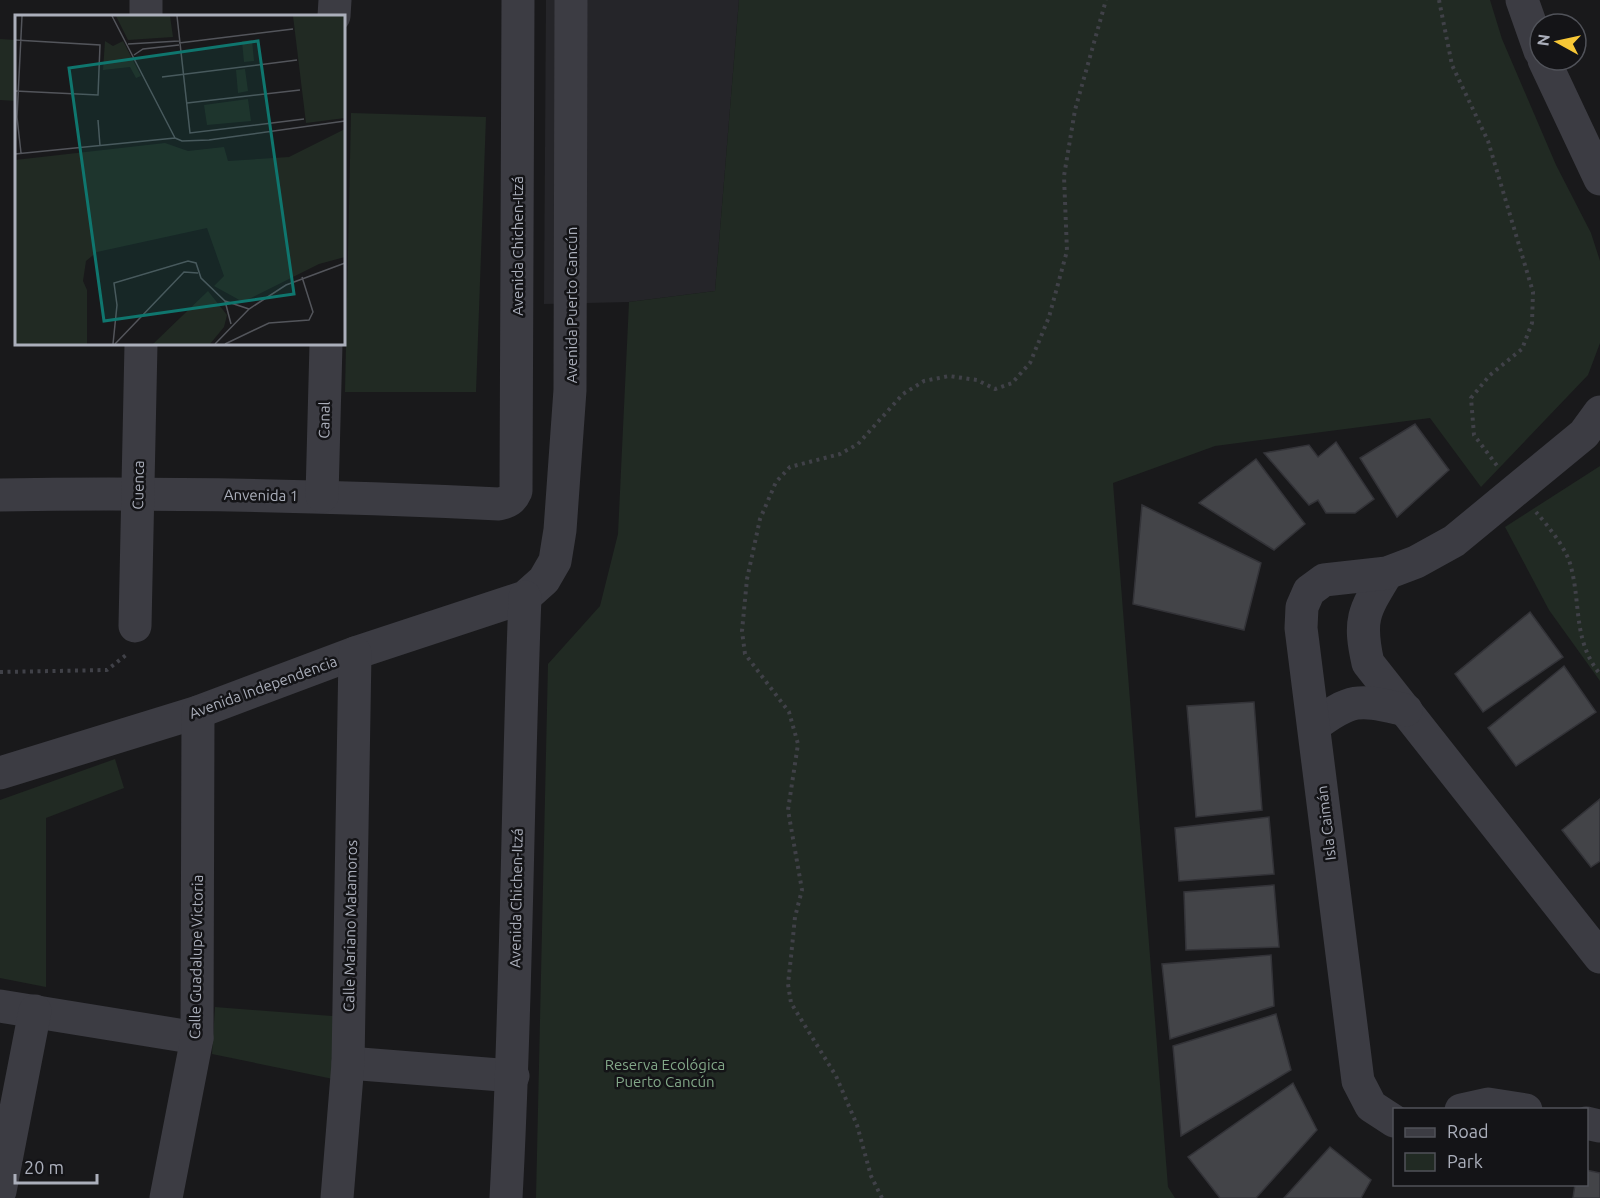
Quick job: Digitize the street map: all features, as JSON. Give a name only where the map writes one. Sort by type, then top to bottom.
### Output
[{"type":"street","points":[[334,15],[335,0]]},
{"type":"street","name":"Avenida Chichen-Itzá","points":[[516,491],[518,0]]},
{"type":"street","name":"Avenida Puerto Cancún","points":[[525,597],[544,580],[555,561],[560,530],[570,390],[571,0]]},
{"type":"street","points":[[1522,0],[1528,17]]},
{"type":"street","points":[[1550,72],[1600,179]]},
{"type":"street","name":"Cuenca","points":[[135,626],[141,345]]},
{"type":"street","name":"Canal","points":[[322,496],[326,345]]},
{"type":"street","name":"Isla Caimán","points":[[1393,1120],[1371,1106],[1358,1081],[1301,628],[1302,607],[1309,591],[1324,580],[1387,573],[1416,562],[1454,541],[1595,425]]},
{"type":"street","name":"Anvenida 1","points":[[0,495],[138,492],[322,496],[499,504],[508,502],[516,491]]},
{"type":"street","points":[[1387,573],[1371,598],[1364,616],[1362,638],[1368,663],[1600,957]]},
{"type":"street","name":"Avenida Chichen-Itzá","points":[[506,1198],[513,1076],[520,723],[525,597]]},
{"type":"street","name":"Avenida Independencia","points":[[0,773],[198,712],[355,653],[525,597]]},
{"type":"street","name":"Calle Mariano Matamoros","points":[[337,1198],[348,1063],[355,653]]},
{"type":"street","points":[[1314,726],[1336,709],[1353,703],[1368,702],[1406,710]]},
{"type":"street","name":"Calle Guadalupe Victoria","points":[[166,1198],[197,1038],[198,712]]},
{"type":"street","points":[[0,1005],[197,1038]]},
{"type":"street","points":[[0,1191],[35,1011]]},
{"type":"street","points":[[348,1063],[513,1076]]},
{"type":"street","points":[[1470,1108],[1488,1104],[1513,1108]]},
{"type":"path","points":[[882,1198],[872,1176],[857,1125],[836,1076],[791,1003],[788,984],[795,917],[802,891],[788,810],[798,744],[789,712],[745,654],[742,631],[747,579],[760,519],[776,482],[790,467],[840,453],[858,444],[903,394],[924,381],[949,375],[977,380],[995,389],[1012,383],[1029,363],[1049,317],[1067,251],[1064,176],[1075,110],[1106,0]]},
{"type":"path","points":[[1439,0],[1452,65],[1488,141],[1533,291],[1532,323],[1522,349],[1490,375],[1471,398],[1474,435],[1490,458],[1550,528],[1571,565],[1580,632],[1590,662],[1600,675]]},
{"type":"path","points":[[0,672],[107,670],[133,651],[135,626]]},
{"type":"shaded area","points":[[546,0],[739,0],[715,291],[629,302],[544,304]]},
{"type":"green space","name":"Reserva Ecológica Puerto Cancún","points":[[739,0],[1490,0],[1502,39],[1556,165],[1591,233],[1600,261],[1600,343],[1588,375],[1481,487],[1430,418],[1215,446],[1113,483],[1168,1187],[1175,1198],[536,1198],[548,664],[600,606],[618,534],[629,302],[715,291]]},
{"type":"green space","points":[[0,39],[15,40],[15,101],[0,100]]},
{"type":"green space","points":[[351,113],[486,117],[476,392],[345,392]]},
{"type":"green space","points":[[1600,466],[1600,681],[1549,610],[1505,527]]},
{"type":"green space","points":[[115,759],[124,788],[46,818],[46,987],[0,978],[0,800]]},
{"type":"green space","points":[[215,1007],[345,1017],[338,1080],[212,1054]]},
{"type":"building","points":[[1415,424],[1449,470],[1397,517],[1360,458]]},
{"type":"building","points":[[1336,442],[1374,499],[1355,513],[1326,513],[1318,500],[1309,505],[1264,453],[1309,445],[1318,457]]},
{"type":"building","points":[[1256,459],[1305,524],[1274,550],[1199,503]]},
{"type":"building","points":[[1142,505],[1261,563],[1244,630],[1133,604]]},
{"type":"building","points":[[1530,612],[1563,657],[1483,712],[1455,674]]},
{"type":"building","points":[[1564,666],[1596,712],[1516,766],[1488,728]]},
{"type":"building","points":[[1254,702],[1262,810],[1196,817],[1187,706]]},
{"type":"building","points":[[1600,799],[1600,861],[1591,867],[1562,830]]},
{"type":"building","points":[[1269,817],[1274,874],[1179,881],[1175,828]]},
{"type":"building","points":[[1274,885],[1279,947],[1186,950],[1184,892]]},
{"type":"building","points":[[1271,955],[1274,1006],[1170,1039],[1162,964]]},
{"type":"building","points":[[1276,1014],[1291,1070],[1181,1136],[1173,1046]]},
{"type":"building","points":[[1293,1083],[1317,1130],[1256,1198],[1220,1198],[1188,1157]]},
{"type":"building","points":[[1330,1147],[1371,1180],[1361,1198],[1284,1198]]},
{"type":"building","points":[[1588,1170],[1600,1173],[1600,1198],[1573,1198],[1575,1186],[1588,1186]]}]
